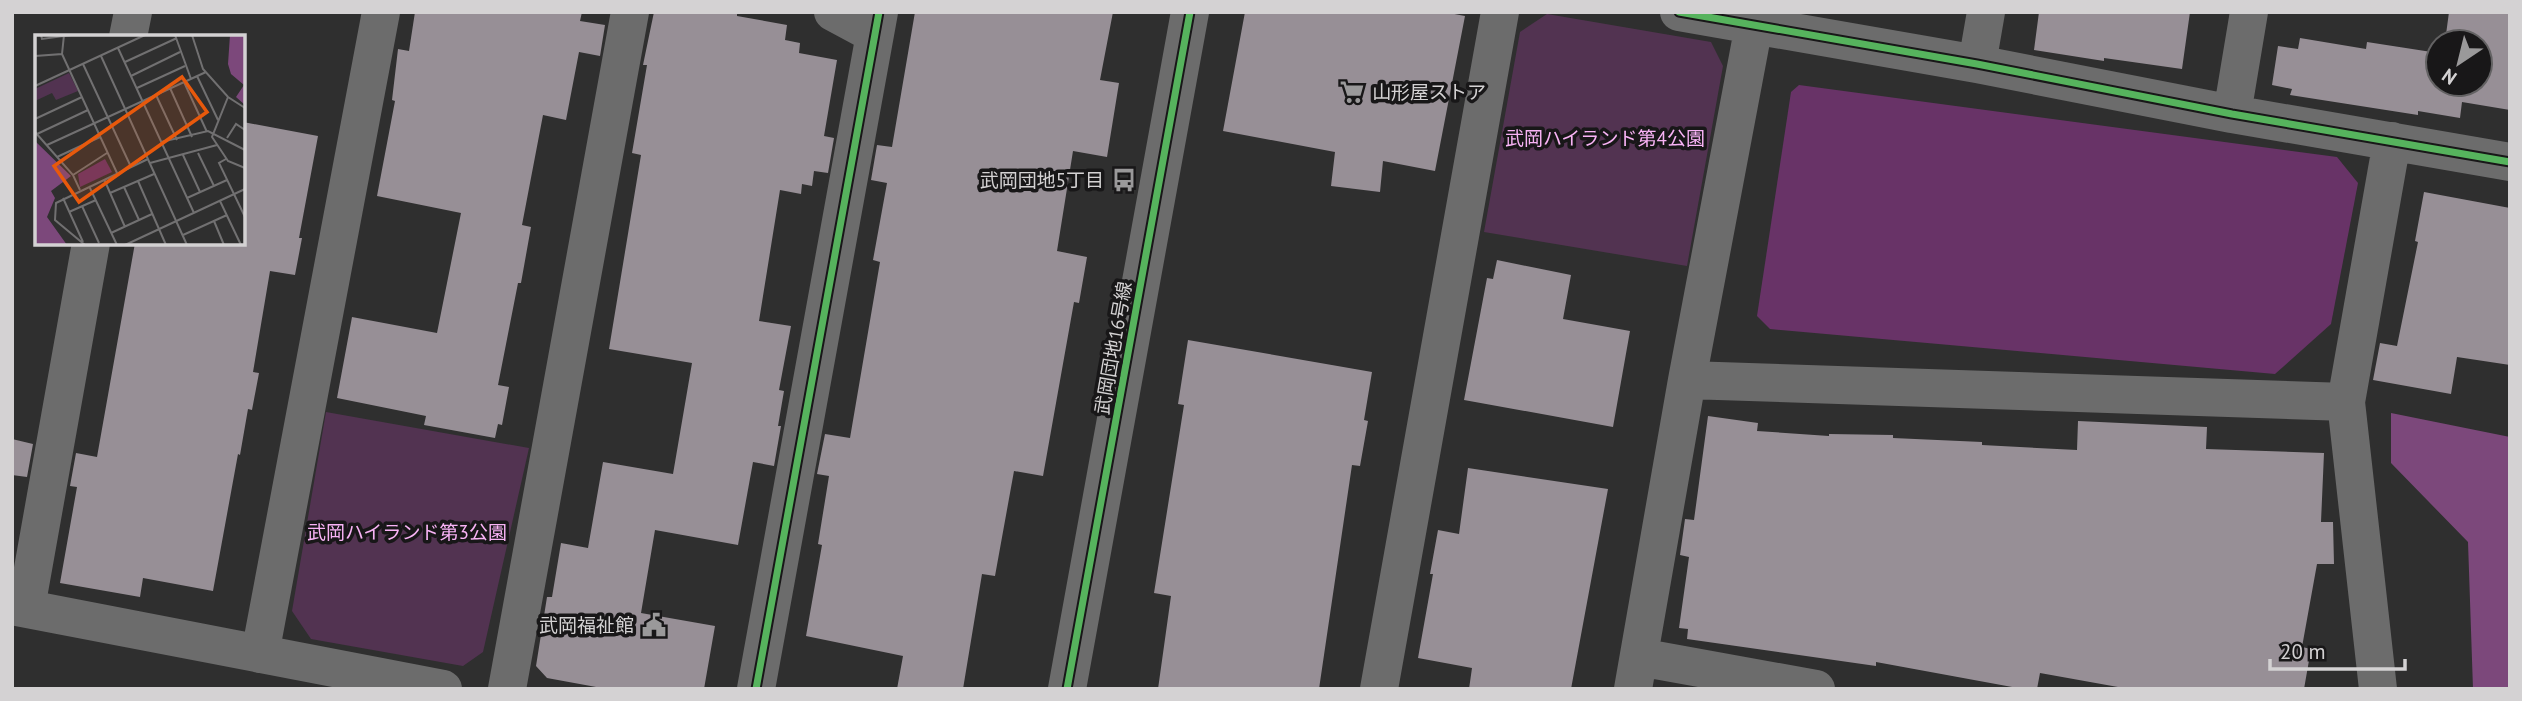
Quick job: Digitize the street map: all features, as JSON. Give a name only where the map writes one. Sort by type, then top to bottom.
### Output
[{"type":"street","points":[[128,35],[133,12]]},
{"type":"street","points":[[260,654],[381,12]]},
{"type":"street","points":[[507,689],[630,12]]},
{"type":"street","points":[[756,689],[877,23],[833,12]]},
{"type":"street","name":"武岡団地16号線","points":[[1067,689],[1190,12]]},
{"type":"street","points":[[1379,689],[1500,12]]},
{"type":"street","points":[[1679,12],[1977,64],[2232,114],[2510,162]]},
{"type":"street","points":[[1977,64],[1986,12]]},
{"type":"street","points":[[2232,114],[2249,12]]},
{"type":"street","points":[[1754,25],[1687,380],[1636,673],[1816,689]]},
{"type":"street","points":[[2378,689],[2346,402],[2392,141]]},
{"type":"street","points":[[91,245],[19,607],[443,689]]},
{"type":"street","points":[[1687,380],[2346,402]]},
{"type":"green space","name":"武岡ハイランド第4公園","points":[[1547,14],[1711,42],[1723,66],[1687,266],[1484,232],[1520,32]]},
{"type":"green space","name":"武岡ハイランド第3公園","points":[[326,412],[529,448],[483,652],[463,666],[311,639],[292,611]]},
{"type":"shaded area","points":[[1799,85],[2337,157],[2358,183],[2331,324],[2275,374],[1770,329],[1757,316],[1791,92]]},
{"type":"shaded area","points":[[2391,413],[2510,437],[2510,689],[2473,689],[2468,542],[2391,463]]},
{"type":"building","points":[[415,12],[582,12],[580,21],[605,25],[600,56],[579,52],[566,120],[543,115],[522,225],[531,227],[498,385],[509,387],[502,425],[498,424],[495,438],[424,425],[426,416],[337,398],[352,317],[437,333],[461,213],[377,196],[395,101],[392,100],[398,49],[409,51]]},
{"type":"building","points":[[654,12],[737,12],[737,16],[787,25],[785,40],[800,43],[799,53],[837,60],[824,136],[834,138],[828,173],[814,171],[812,186],[802,184],[801,194],[780,190],[759,321],[791,326],[779,390],[784,391],[774,466],[753,462],[738,545],[655,530],[641,613],[715,626],[704,689],[607,689],[547,678],[536,666],[547,597],[552,597],[561,543],[588,548],[603,462],[673,474],[692,363],[609,349],[641,155],[632,153],[647,65],[643,65]]},
{"type":"building","points":[[915,12],[1113,12],[1100,80],[1119,83],[1107,157],[1073,151],[1057,251],[1087,257],[1079,303],[1074,302],[1043,476],[1014,471],[995,576],[982,574],[963,689],[897,689],[903,656],[806,636],[822,545],[818,544],[829,476],[817,474],[825,434],[850,438],[880,262],[873,260],[887,183],[871,180],[877,145],[892,147]]},
{"type":"building","points":[[1245,12],[1444,12],[1465,16],[1435,171],[1383,161],[1380,192],[1331,186],[1335,152],[1223,131]]},
{"type":"building","points":[[2039,12],[2190,12],[2182,69],[2034,50]]},
{"type":"building","points":[[2449,12],[2510,12],[2510,110],[2462,102],[2460,118],[2418,111],[2418,115],[2290,95],[2292,89],[2272,85],[2278,46],[2298,49],[2300,38],[2366,49],[2367,42],[2424,51],[2424,98],[2494,98],[2494,28],[2447,28]]},
{"type":"building","points":[[245,122],[318,136],[295,275],[270,271],[253,372],[259,373],[252,410],[248,409],[240,455],[238,454],[213,591],[143,578],[140,597],[60,583],[77,487],[70,486],[76,453],[97,457],[135,245],[245,245]]},
{"type":"building","points":[[2424,192],[2510,208],[2510,365],[2457,357],[2451,394],[2373,380],[2380,343],[2397,346],[2418,242],[2415,241]]},
{"type":"building","points":[[1497,260],[1571,275],[1563,319],[1630,331],[1613,427],[1464,400],[1487,278],[1493,279]]},
{"type":"building","points":[[1188,340],[1372,372],[1364,420],[1368,421],[1360,466],[1352,465],[1319,689],[1158,689],[1171,596],[1154,593],[1184,405],[1178,404]]},
{"type":"building","points":[[1708,416],[1758,423],[1757,431],[1829,436],[1893,435],[1893,438],[2077,450],[2078,421],[2207,427],[2206,449],[2324,453],[2321,522],[2333,522],[2334,564],[2317,564],[2302,647],[2311,649],[2304,689],[2129,689],[2040,673],[2037,689],[2023,689],[1876,662],[1876,666],[1687,639],[1688,629],[1679,628],[1689,557],[1680,555],[1685,519],[1694,520]]},
{"type":"building","points":[[12,439],[33,444],[27,477],[12,475]]},
{"type":"building","points":[[1468,468],[1608,489],[1571,689],[1469,689],[1472,668],[1418,658],[1438,530],[1459,534]]},
{"type":"cycle path","points":[[756,689],[879,12]]},
{"type":"cycle path","points":[[1067,689],[1190,12]]},
{"type":"cycle path","points":[[1679,12],[1977,64],[2232,114],[2510,162]]},
{"type":"place","name":"山形屋ストア","points":[[1352,92]]},
{"type":"place","name":"武岡団地5丁目","points":[[1124,180]]},
{"type":"place","name":"武岡福祉館","points":[[654,625]]}]
